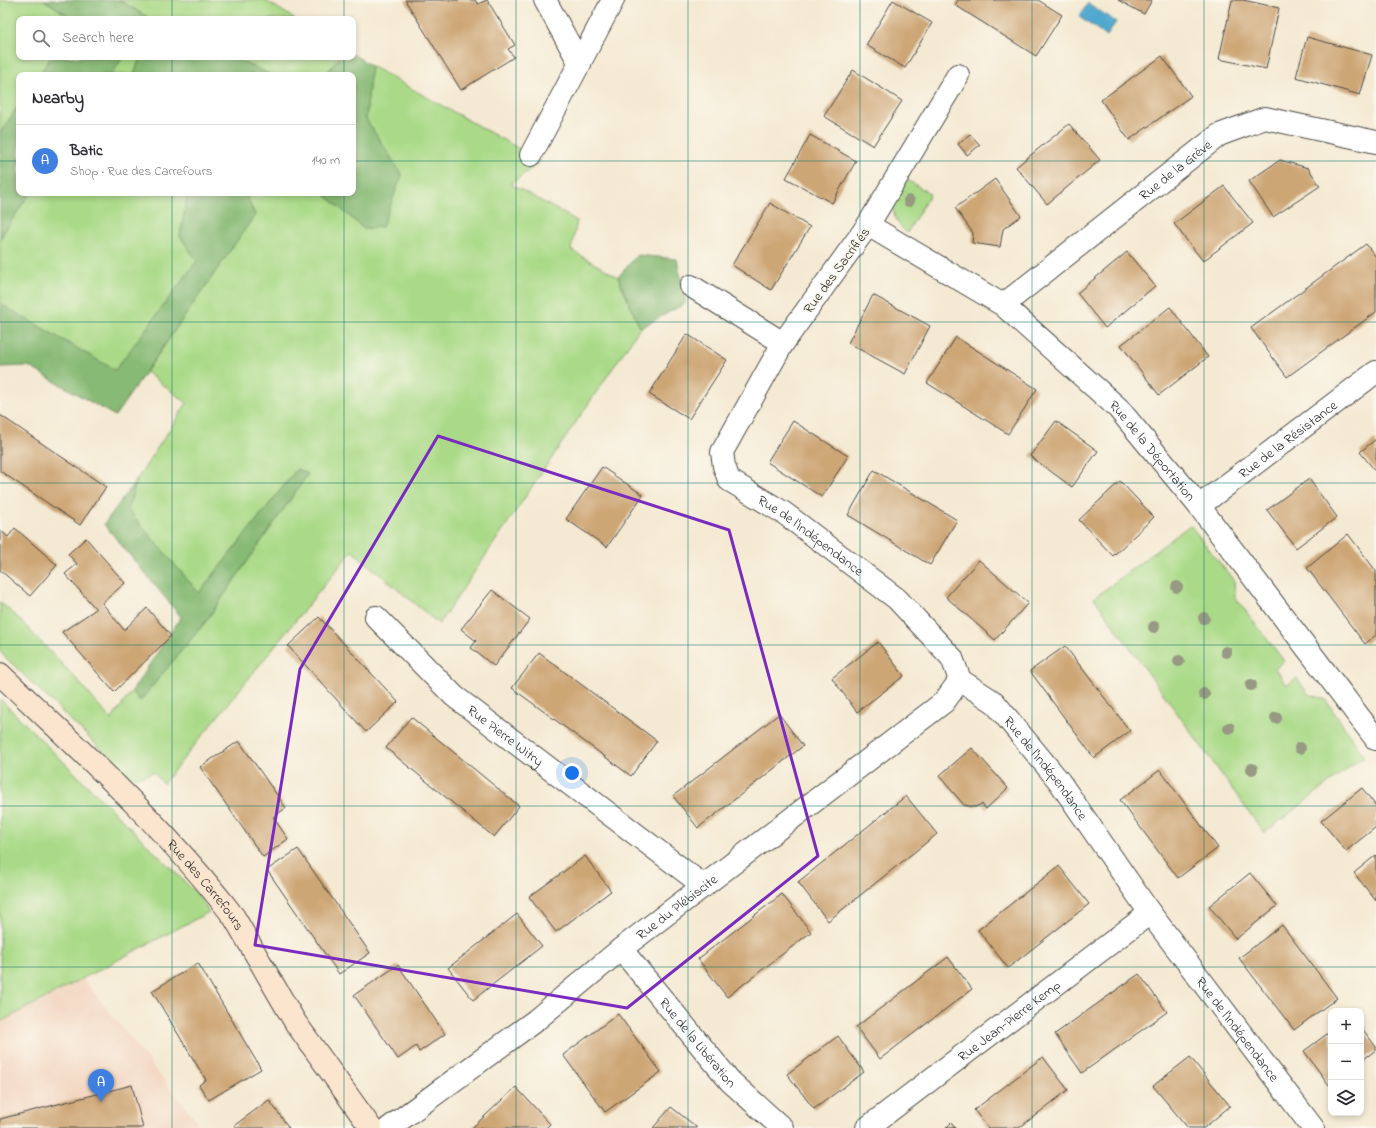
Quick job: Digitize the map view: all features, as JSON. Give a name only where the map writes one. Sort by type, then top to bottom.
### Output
[{"type":"main road","name":"Rue des Carrefours","points":[[0,674],[124,792],[173,842],[234,916],[295,1022],[371,1128]]},
{"type":"street","points":[[545,0],[580,64]]},
{"type":"street","points":[[531,155],[613,0]]},
{"type":"street","name":"Rue des Sacrifiés","points":[[724,466],[722,452],[783,343],[868,225],[958,75]]},
{"type":"street","name":"Rue de la Grève","points":[[1003,305],[1219,135],[1266,118],[1376,142]]},
{"type":"street","name":"Rue de la Déportation","points":[[868,225],[1003,305],[1118,408],[1199,506],[1376,739]]},
{"type":"street","points":[[691,286],[783,343]]},
{"type":"street","name":"Rue de la Résistance","points":[[1199,506],[1376,372]]},
{"type":"street","name":"Rue de l'Indépendance","points":[[724,466],[729,480],[784,513],[897,599],[952,658],[960,680],[994,702],[1059,781],[1150,913],[1313,1128]]},
{"type":"street","name":"Rue Pierre Witry","points":[[376,617],[454,696],[704,886]]},
{"type":"street","name":"Rue du Plébiscite","points":[[389,1128],[536,1020],[621,949],[944,702],[960,680]]},
{"type":"street","name":"Rue Jean-Pierre Kemp","points":[[867,1128],[1150,913]]},
{"type":"street","name":"Rue de la Libération","points":[[621,949],[730,1081],[782,1128]]},
{"type":"highlighted area","points":[[438,436],[729,530],[818,856],[627,1008],[255,945],[300,669]]},
{"type":"shaded area","points":[[83,979],[198,1123],[192,1128],[0,1128],[0,1022]]},
{"type":"green space","points":[[0,0],[44,0],[68,16],[16,16],[16,60],[49,60],[41,72],[16,72],[16,109],[0,133]]},
{"type":"green space","points":[[44,0],[119,0],[146,16],[68,16]]},
{"type":"green space","points":[[119,0],[265,0],[290,16],[146,16]]},
{"type":"green space","points":[[356,56],[371,66],[366,119],[402,175],[382,227],[364,229],[326,196],[356,196],[356,72],[328,72],[338,60],[356,60]]},
{"type":"green space","points":[[49,60],[121,60],[113,72],[41,72]]},
{"type":"green space","points":[[121,60],[139,60],[135,72],[113,72]]},
{"type":"green space","points":[[139,60],[239,60],[265,72],[135,72]]},
{"type":"green space","points":[[239,60],[338,60],[328,72],[265,72]]},
{"type":"green space","points":[[371,66],[541,161],[511,184],[577,221],[571,250],[618,277],[640,328],[439,624],[352,551],[163,784],[154,772],[132,779],[0,652],[0,602],[19,619],[79,682],[111,720],[132,691],[140,701],[206,621],[308,474],[297,469],[199,593],[128,510],[137,479],[187,403],[146,372],[255,215],[246,196],[326,196],[364,229],[402,175],[366,119]]},
{"type":"green space","points":[[16,109],[16,196],[28,196],[0,238],[0,133]]},
{"type":"green space","points":[[906,179],[930,194],[907,233],[896,219],[893,207]]},
{"type":"green space","points":[[28,196],[187,196],[180,236],[197,261],[115,371],[0,305],[0,238]]},
{"type":"green space","points":[[187,196],[246,196],[255,215],[115,416],[28,366],[0,367],[1,304],[115,370],[197,261],[180,236]]},
{"type":"green space","points":[[637,255],[677,259],[686,303],[640,328],[618,277]]},
{"type":"green space","points":[[297,469],[308,474],[206,621],[140,701],[132,691],[181,617],[104,524],[137,479],[128,510],[199,593]]},
{"type":"green space","points":[[1190,525],[1234,581],[1235,597],[1284,661],[1275,669],[1287,685],[1297,678],[1308,694],[1325,699],[1364,756],[1264,833],[1094,598]]},
{"type":"green space","points":[[0,699],[197,894],[209,912],[0,1022]]},
{"type":"water","points":[[1088,3],[1116,22],[1107,36],[1079,17]]},
{"type":"building","points":[[405,0],[475,0],[478,4],[487,0],[515,45],[508,49],[514,57],[461,90]]},
{"type":"building","points":[[893,0],[932,23],[905,68],[866,45]]},
{"type":"building","points":[[958,0],[1038,0],[1062,15],[1036,56],[955,5]]},
{"type":"building","points":[[1118,0],[1152,0],[1144,14]]},
{"type":"building","points":[[1232,0],[1243,0],[1279,8],[1266,69],[1219,59]]},
{"type":"building","points":[[1307,37],[1372,55],[1360,95],[1296,77]]},
{"type":"building","points":[[1162,56],[1191,96],[1129,140],[1101,100]]},
{"type":"building","points":[[853,70],[902,101],[873,146],[824,116]]},
{"type":"building","points":[[1069,124],[1100,160],[1047,204],[1016,167]]},
{"type":"building","points":[[970,134],[980,145],[967,155],[958,144]]},
{"type":"building","points":[[810,135],[856,161],[832,203],[786,178]]},
{"type":"building","points":[[1280,160],[1308,168],[1320,186],[1273,217],[1249,181]]},
{"type":"building","points":[[995,179],[1021,216],[1003,229],[1000,247],[972,243],[973,233],[955,208]]},
{"type":"building","points":[[1224,186],[1253,223],[1203,261],[1174,224]]},
{"type":"building","points":[[770,203],[810,227],[771,290],[732,265]]},
{"type":"building","points":[[1366,244],[1376,257],[1376,312],[1287,377],[1251,328]]},
{"type":"building","points":[[1127,252],[1155,286],[1105,328],[1077,293]]},
{"type":"building","points":[[873,295],[930,326],[905,374],[848,343]]},
{"type":"building","points":[[1170,307],[1208,357],[1159,395],[1121,345]]},
{"type":"building","points":[[687,334],[727,360],[689,419],[649,394]]},
{"type":"building","points":[[956,337],[1037,389],[1008,434],[927,383]]},
{"type":"building","points":[[0,415],[106,487],[80,525],[0,471]]},
{"type":"building","points":[[793,421],[848,456],[822,497],[767,462]]},
{"type":"building","points":[[1056,421],[1098,451],[1072,487],[1030,456]]},
{"type":"building","points":[[1376,439],[1376,472],[1360,452]]},
{"type":"building","points":[[602,467],[643,495],[607,547],[566,519]]},
{"type":"building","points":[[874,470],[957,520],[930,565],[848,515]]},
{"type":"building","points":[[1309,479],[1337,517],[1296,548],[1267,510]]},
{"type":"building","points":[[1120,481],[1154,517],[1113,556],[1079,520]]},
{"type":"building","points":[[15,528],[57,565],[30,596],[0,570],[0,530],[8,537]]},
{"type":"building","points":[[1348,534],[1376,571],[1376,635],[1365,644],[1307,568]]},
{"type":"building","points":[[86,538],[125,583],[102,603],[124,630],[147,608],[171,636],[114,692],[62,632],[96,609],[65,574],[77,564],[68,554]]},
{"type":"building","points":[[979,560],[1028,603],[995,640],[946,597]]},
{"type":"building","points":[[492,590],[530,619],[494,666],[471,648],[476,641],[461,629]]},
{"type":"building","points":[[319,617],[398,702],[366,732],[288,646]]},
{"type":"building","points":[[878,642],[904,676],[857,712],[832,678]]},
{"type":"building","points":[[1065,646],[1130,731],[1094,758],[1030,671]]},
{"type":"building","points":[[539,653],[657,741],[631,776],[512,688]]},
{"type":"building","points":[[779,714],[803,746],[698,828],[673,796]]},
{"type":"building","points":[[411,717],[519,806],[494,837],[386,748]]},
{"type":"building","points":[[239,741],[286,808],[273,817],[288,839],[263,857],[200,767]]},
{"type":"building","points":[[972,748],[1008,788],[986,809],[982,804],[975,807],[964,805],[939,776]]},
{"type":"building","points":[[1160,770],[1218,848],[1178,878],[1120,800]]},
{"type":"building","points":[[1362,788],[1376,806],[1376,827],[1346,851],[1321,821]]},
{"type":"building","points":[[906,796],[937,834],[828,921],[798,882]]},
{"type":"building","points":[[298,849],[370,953],[339,974],[267,870]]},
{"type":"building","points":[[1376,855],[1376,901],[1354,873]]},
{"type":"building","points":[[585,856],[611,891],[556,932],[529,897]]},
{"type":"building","points":[[1059,866],[1089,904],[1008,968],[978,930]]},
{"type":"building","points":[[1250,873],[1277,906],[1236,939],[1209,906]]},
{"type":"building","points":[[782,894],[811,932],[727,997],[698,959]]},
{"type":"building","points":[[517,914],[542,946],[473,1000],[448,968]]},
{"type":"building","points":[[1282,925],[1337,998],[1294,1030],[1239,958]]},
{"type":"building","points":[[948,957],[972,989],[880,1059],[856,1027]]},
{"type":"building","points":[[198,963],[261,1069],[209,1100],[199,1085],[206,1080],[152,991]]},
{"type":"building","points":[[398,965],[445,1034],[419,1052],[416,1046],[398,1059],[354,995]]},
{"type":"building","points":[[1139,974],[1167,1012],[1082,1073],[1055,1034]]},
{"type":"building","points":[[618,1014],[661,1072],[605,1112],[563,1055]]},
{"type":"building","points":[[1364,1031],[1376,1047],[1376,1050],[1364,1059]]},
{"type":"building","points":[[1328,1033],[1328,1084],[1304,1051]]},
{"type":"building","points":[[838,1036],[864,1072],[814,1109],[787,1074]]},
{"type":"building","points":[[1043,1057],[1068,1090],[1019,1128],[988,1128],[974,1110]]},
{"type":"building","points":[[1190,1057],[1230,1106],[1204,1128],[1188,1128],[1153,1086]]},
{"type":"building","points":[[132,1085],[143,1128],[0,1128],[0,1119]]},
{"type":"building","points":[[516,1087],[550,1124],[546,1128],[472,1128]]},
{"type":"building","points":[[269,1100],[289,1128],[237,1128],[235,1125]]},
{"type":"building","points":[[671,1107],[694,1125],[697,1128],[653,1128]]},
{"type":"building","points":[[951,1123],[955,1128],[946,1128]]},
{"type":"place","name":"Batic","points":[[101,1102]]}]
